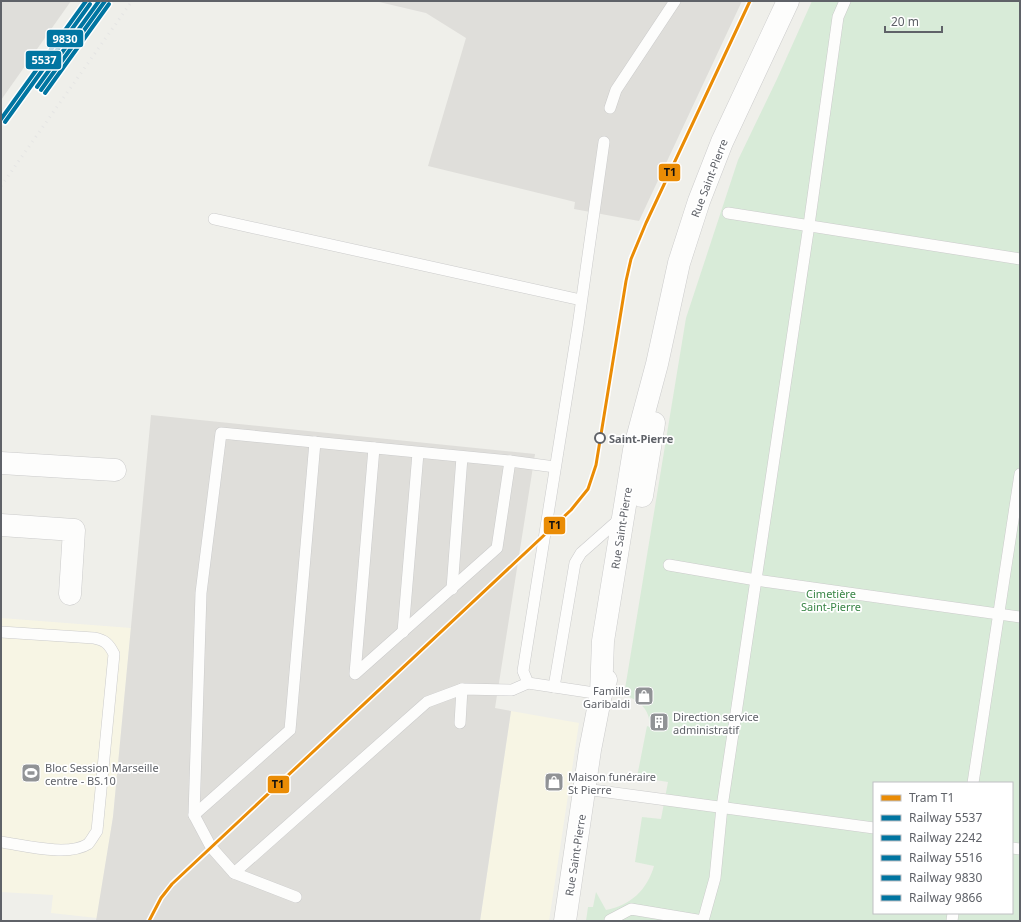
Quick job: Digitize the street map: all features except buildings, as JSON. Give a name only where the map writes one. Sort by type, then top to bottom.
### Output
[{"type":"main road","name":"Rue Saint-Pierre","points":[[601,694],[603,641],[634,450],[657,364],[677,270],[699,201],[722,142],[788,1]]},
{"type":"main road","name":"Rue Saint-Pierre","points":[[565,921],[601,694],[616,644],[654,422],[657,364]]},
{"type":"main road","points":[[1,462],[115,470]]},
{"type":"main road","points":[[1,525],[74,530],[70,594]]},
{"type":"lane","points":[[610,108],[616,90],[675,1]]},
{"type":"lane","points":[[610,920],[631,909],[703,921],[714,878],[722,807],[809,225],[838,16],[845,1]]},
{"type":"lane","points":[[528,682],[523,670],[581,300],[604,142]]},
{"type":"lane","points":[[728,213],[1020,258]]},
{"type":"lane","points":[[214,219],[581,300]]},
{"type":"lane","points":[[296,897],[234,873],[211,847],[194,815],[201,593],[221,433],[510,461],[555,467]]},
{"type":"lane","points":[[194,815],[290,730],[315,442]]},
{"type":"lane","points":[[374,448],[355,674],[497,548],[510,461]]},
{"type":"lane","points":[[403,632],[418,453]]},
{"type":"lane","points":[[452,589],[462,457]]},
{"type":"lane","points":[[973,782],[1020,474]]},
{"type":"lane","points":[[554,687],[575,563],[581,553],[615,523],[624,507]]},
{"type":"lane","points":[[669,566],[756,580],[1020,617]]},
{"type":"lane","points":[[1,632],[94,638],[102,640],[110,645],[114,654],[97,831],[88,843],[76,849],[62,850],[1,842]]},
{"type":"lane","points":[[234,873],[427,702],[462,689],[512,690],[528,682],[601,694]]},
{"type":"lane","points":[[460,723],[462,689]]},
{"type":"lane","points":[[585,789],[873,828]]},
{"type":"shaded area","points":[[1,1],[71,1],[1,100]]},
{"type":"shaded area","points":[[375,1],[742,1],[639,221],[574,209],[575,202],[428,166],[466,38],[426,13]]},
{"type":"shaded area","points":[[151,415],[535,454],[495,708],[511,711],[480,921],[96,921],[113,817]]},
{"type":"shaded area","points":[[1,618],[131,628],[113,817],[97,918],[51,913],[53,895],[1,892]]},
{"type":"shaded area","points":[[511,711],[579,723],[549,921],[480,921]]},
{"type":"green space","name":"Cimetière Saint-Pierre","points":[[812,1],[1020,1],[1020,921],[586,921],[588,907],[593,907],[596,892],[606,910],[615,908],[637,895],[647,882],[654,866],[635,862],[642,817],[661,819],[668,782],[637,777],[647,726],[650,727],[648,715],[643,706],[624,695],[686,318],[738,160]]},
{"type":"railway","points":[[1,186],[132,1]]},
{"type":"tram line","name":"T1","points":[[149,921],[161,898],[172,884],[571,510],[588,489],[596,465],[626,281],[631,259],[646,223],[750,1]]},
{"type":"rail line","name":"5537","points":[[1,119],[86,1]]},
{"type":"rail line","name":"9866","points":[[37,87],[99,1]]},
{"type":"rail line","name":"2242","points":[[41,90],[105,1]]},
{"type":"rail line","name":"9830","points":[[5,122],[90,4]]},
{"type":"rail line","name":"5516","points":[[45,93],[109,4]]},
{"type":"place","name":"Saint-Pierre","points":[[600,438]]},
{"type":"place","name":"Famille Garibaldi","points":[[644,696]]},
{"type":"place","name":"Direction service administratif","points":[[659,722]]},
{"type":"place","name":"Bloc Session Marseille centre - BS.10","points":[[31,773]]},
{"type":"place","name":"Maison funéraire St Pierre","points":[[554,782]]}]
